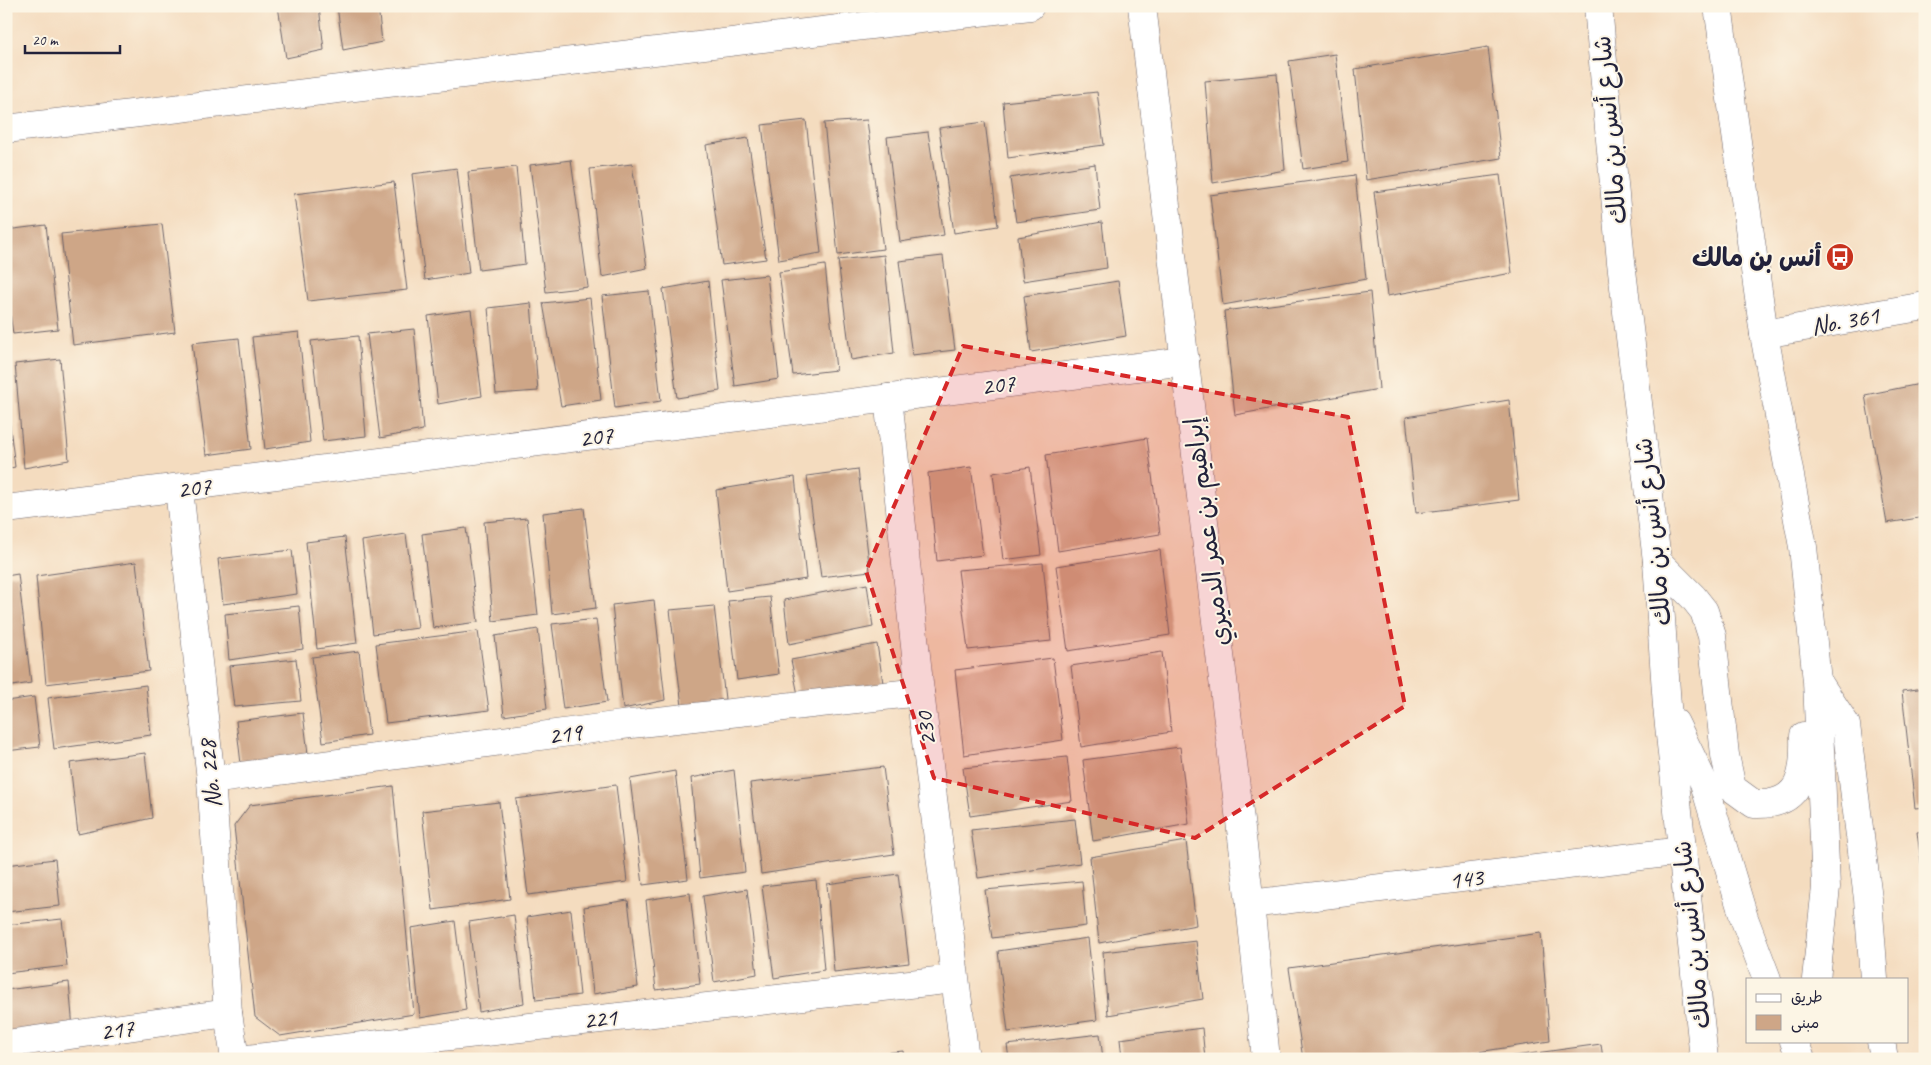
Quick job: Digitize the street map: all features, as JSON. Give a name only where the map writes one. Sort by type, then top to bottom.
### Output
[{"type":"street","points":[[6,129],[1030,6]]},
{"type":"street","name":"إبراهيم بن عمر الدميري","points":[[1142,6],[1250,904],[1266,1059]]},
{"type":"street","name":"شارع أنس بن مالك","points":[[1598,6],[1620,262],[1658,561],[1667,706],[1704,1059]]},
{"type":"street","points":[[1718,6],[1764,334],[1803,547],[1816,673],[1826,887],[1816,978]]},
{"type":"street","name":"No. 361","points":[[1764,334],[1925,306]]},
{"type":"street","name":"207","points":[[6,509],[179,489],[1186,361]]},
{"type":"street","name":"230","points":[[888,398],[920,692],[965,1059]]},
{"type":"street","name":"No. 228","points":[[179,489],[211,780],[228,1013],[235,1059]]},
{"type":"street","points":[[1658,561],[1704,611],[1712,636],[1728,773],[1732,788],[1754,804],[1780,801],[1789,796],[1800,780],[1805,759],[1803,710],[1816,673]]},
{"type":"street","points":[[1816,673],[1846,725],[1868,899],[1874,978]]},
{"type":"street","name":"219","points":[[211,780],[622,725],[920,692]]},
{"type":"street","points":[[1667,706],[1704,783],[1744,918],[1767,978]]},
{"type":"street","name":"143","points":[[1250,904],[1682,851]]},
{"type":"street","name":"221","points":[[246,1059],[954,979]]},
{"type":"street","name":"217","points":[[6,1044],[228,1013]]},
{"type":"street","points":[[1881,1042],[1884,1059]]},
{"type":"highlighted area","points":[[963,346],[1348,417],[1405,706],[1195,838],[934,778],[866,571]]},
{"type":"building","points":[[278,6],[319,6],[324,50],[286,58]]},
{"type":"building","points":[[337,6],[378,6],[382,42],[343,50]]},
{"type":"building","points":[[1488,47],[1501,158],[1366,180],[1355,69]]},
{"type":"building","points":[[1335,54],[1348,162],[1303,169],[1289,61]]},
{"type":"building","points":[[1277,74],[1285,170],[1213,183],[1205,81]]},
{"type":"building","points":[[1097,92],[1104,145],[1008,158],[1003,102]]},
{"type":"building","points":[[806,120],[821,253],[779,260],[762,125]]},
{"type":"building","points":[[867,120],[883,249],[838,255],[824,123]]},
{"type":"building","points":[[985,122],[998,226],[954,233],[939,128]]},
{"type":"building","points":[[928,132],[944,235],[900,242],[887,137]]},
{"type":"building","points":[[748,138],[766,259],[722,265],[706,145]]},
{"type":"building","points":[[571,160],[588,287],[546,292],[530,165]]},
{"type":"building","points":[[632,164],[647,268],[602,277],[590,169]]},
{"type":"building","points":[[1095,164],[1100,210],[1016,222],[1010,178]]},
{"type":"building","points":[[516,167],[525,264],[479,270],[468,172]]},
{"type":"building","points":[[457,168],[469,273],[425,280],[412,174]]},
{"type":"building","points":[[1355,175],[1366,279],[1223,305],[1210,195]]},
{"type":"building","points":[[1500,175],[1512,273],[1387,296],[1374,192]]},
{"type":"building","points":[[394,182],[407,290],[308,301],[294,194]]},
{"type":"building","points":[[1102,222],[1107,268],[1023,281],[1018,237]]},
{"type":"building","points":[[162,224],[175,332],[73,345],[61,234]]},
{"type":"building","points":[[46,225],[58,329],[13,334],[6,286],[6,230]]},
{"type":"building","points":[[884,255],[894,353],[851,360],[838,260]]},
{"type":"building","points":[[943,256],[955,350],[912,355],[899,261]]},
{"type":"building","points":[[825,265],[836,370],[793,375],[779,272]]},
{"type":"building","points":[[767,275],[779,379],[735,386],[721,280]]},
{"type":"building","points":[[708,281],[720,391],[677,398],[663,289]]},
{"type":"building","points":[[1118,281],[1126,336],[1031,352],[1024,296]]},
{"type":"building","points":[[649,291],[661,401],[615,408],[602,296]]},
{"type":"building","points":[[1370,292],[1379,389],[1235,415],[1224,311]]},
{"type":"building","points":[[590,298],[601,400],[561,406],[543,303]]},
{"type":"building","points":[[531,303],[538,391],[496,394],[488,308]]},
{"type":"building","points":[[471,310],[482,396],[438,404],[428,316]]},
{"type":"building","points":[[414,329],[423,430],[380,438],[367,334]]},
{"type":"building","points":[[299,332],[310,442],[265,449],[252,337]]},
{"type":"building","points":[[358,336],[366,436],[323,441],[311,341]]},
{"type":"building","points":[[239,338],[251,449],[206,455],[192,343]]},
{"type":"building","points":[[60,359],[69,460],[24,468],[15,364]]},
{"type":"building","points":[[1925,383],[1925,517],[1887,523],[1865,395]]},
{"type":"building","points":[[6,395],[15,467],[6,469]]},
{"type":"building","points":[[1509,400],[1519,500],[1416,513],[1406,417]]},
{"type":"building","points":[[1147,438],[1160,534],[1058,551],[1046,455]]},
{"type":"building","points":[[971,467],[983,555],[937,561],[928,473]]},
{"type":"building","points":[[1030,467],[1041,555],[1003,560],[993,473]]},
{"type":"building","points":[[858,469],[870,571],[821,577],[807,476]]},
{"type":"building","points":[[795,477],[806,579],[727,591],[716,490]]},
{"type":"building","points":[[584,508],[596,608],[552,614],[543,513]]},
{"type":"building","points":[[527,518],[538,615],[493,621],[484,522]]},
{"type":"building","points":[[466,528],[478,622],[433,628],[422,534]]},
{"type":"building","points":[[406,534],[418,628],[373,634],[362,541]]},
{"type":"building","points":[[345,537],[357,643],[317,649],[306,542]]},
{"type":"building","points":[[292,550],[297,594],[223,604],[218,559]]},
{"type":"building","points":[[1160,550],[1170,635],[1068,651],[1056,566]]},
{"type":"building","points":[[136,562],[149,671],[46,684],[36,576]]},
{"type":"building","points":[[1043,563],[1051,641],[968,650],[958,570]]},
{"type":"building","points":[[18,574],[31,683],[6,687],[6,576]]},
{"type":"building","points":[[867,584],[873,627],[789,644],[784,600]]},
{"type":"building","points":[[770,597],[779,674],[737,680],[728,601]]},
{"type":"building","points":[[654,600],[665,700],[623,709],[612,605]]},
{"type":"building","points":[[299,606],[303,649],[229,660],[225,614]]},
{"type":"building","points":[[714,606],[725,699],[682,706],[670,610]]},
{"type":"building","points":[[596,619],[607,702],[563,709],[552,624]]},
{"type":"building","points":[[538,629],[547,709],[504,716],[495,636]]},
{"type":"building","points":[[478,631],[489,710],[386,723],[376,644]]},
{"type":"building","points":[[877,644],[883,683],[799,700],[791,660]]},
{"type":"building","points":[[359,651],[369,735],[323,742],[312,657]]},
{"type":"building","points":[[1162,652],[1171,732],[1081,747],[1071,666]]},
{"type":"building","points":[[1053,658],[1063,740],[964,755],[955,670]]},
{"type":"building","points":[[296,659],[301,701],[234,707],[229,666]]},
{"type":"building","points":[[146,685],[151,735],[54,749],[48,698]]},
{"type":"building","points":[[1925,688],[1925,807],[1915,808],[1902,691]]},
{"type":"building","points":[[34,697],[40,747],[6,751],[6,701]]},
{"type":"building","points":[[303,713],[308,754],[241,764],[236,721]]},
{"type":"building","points":[[1180,747],[1189,824],[1093,841],[1083,760]]},
{"type":"building","points":[[145,753],[152,818],[78,834],[70,763]]},
{"type":"building","points":[[1067,757],[1072,801],[970,816],[963,768]]},
{"type":"building","points":[[883,767],[894,854],[761,874],[750,783]]},
{"type":"building","points":[[734,770],[745,872],[700,878],[691,778]]},
{"type":"building","points":[[675,771],[688,879],[643,885],[630,779]]},
{"type":"building","points":[[616,785],[627,882],[528,895],[516,799]]},
{"type":"building","points":[[393,786],[414,1014],[280,1036],[255,1017],[234,826],[250,805]]},
{"type":"building","points":[[499,802],[510,899],[433,910],[422,811]]},
{"type":"building","points":[[1075,819],[1080,863],[978,878],[971,830]]},
{"type":"building","points":[[1925,831],[1925,884],[1924,884],[1917,832]]},
{"type":"building","points":[[1186,841],[1196,925],[1099,943],[1090,857]]},
{"type":"building","points":[[55,859],[60,906],[6,912],[6,865]]},
{"type":"building","points":[[898,874],[909,963],[834,972],[827,884]]},
{"type":"building","points":[[816,880],[824,970],[774,978],[762,886]]},
{"type":"building","points":[[1082,881],[1086,926],[992,938],[985,890]]},
{"type":"building","points":[[747,889],[757,974],[714,982],[703,896]]},
{"type":"building","points":[[690,893],[700,984],[656,990],[646,900]]},
{"type":"building","points":[[628,900],[638,987],[593,994],[584,907]]},
{"type":"building","points":[[571,910],[580,995],[536,1000],[527,917]]},
{"type":"building","points":[[514,915],[524,1003],[479,1012],[469,922]]},
{"type":"building","points":[[62,919],[67,966],[6,973],[6,925]]},
{"type":"building","points":[[455,921],[466,1010],[420,1018],[411,928]]},
{"type":"building","points":[[1541,933],[1550,1041],[1432,1059],[1303,1059],[1289,968]]},
{"type":"building","points":[[1088,938],[1097,1020],[1008,1032],[998,951]]},
{"type":"building","points":[[1196,941],[1203,999],[1108,1015],[1103,952]]},
{"type":"building","points":[[69,982],[73,1029],[6,1037],[6,990]]},
{"type":"building","points":[[1202,1028],[1205,1059],[1122,1059],[1120,1039]]},
{"type":"building","points":[[1100,1034],[1103,1059],[1009,1059],[1007,1045]]},
{"type":"building","points":[[1601,1044],[1603,1059],[1500,1059],[1500,1058]]},
{"type":"building","points":[[903,1051],[904,1059],[845,1059],[845,1057]]},
{"type":"place","name":"أنس بن مالك","points":[[1840,257]]}]
